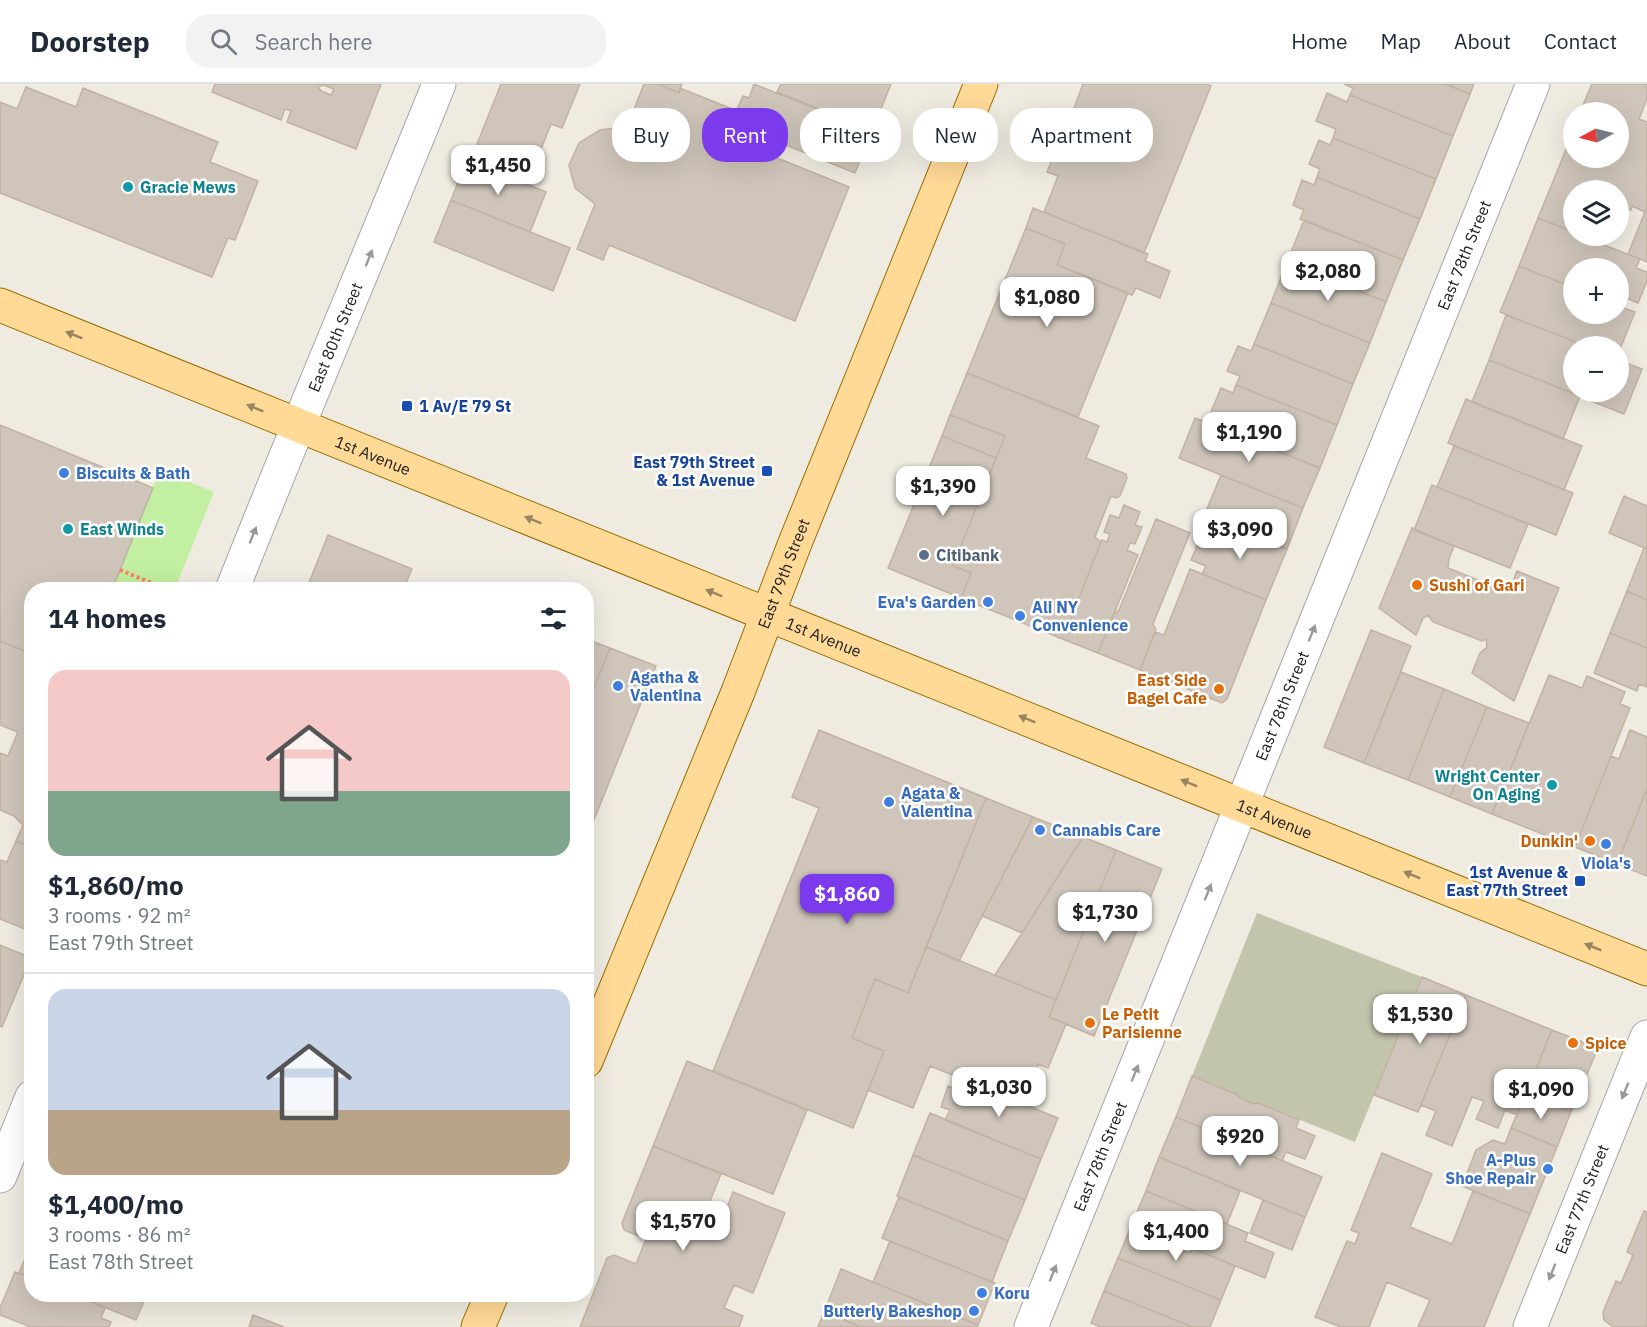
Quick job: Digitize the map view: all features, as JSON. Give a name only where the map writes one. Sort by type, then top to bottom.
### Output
[{"type":"main road","name":"East 79th Street","points":[[594,1041],[981,84]]},
{"type":"main road","name":"1st Avenue","points":[[0,305],[1647,969]]},
{"type":"main road","points":[[478,1327],[489,1302]]},
{"type":"street","name":"East 80th Street","points":[[235,582],[439,84]]},
{"type":"street","name":"East 78th Street","points":[[1031,1327],[1533,84]]},
{"type":"street","name":"East 77th Street","points":[[1530,1327],[1647,1037]]},
{"type":"street","points":[[0,1176],[24,1117]]},
{"type":"path","points":[[120,570],[149,582]]},
{"type":"shaded area","points":[[1257,913],[1422,977],[1355,1142],[1258,1103],[1253,1104],[1236,1094],[1192,1076]]},
{"type":"green space","points":[[160,470],[214,492],[178,582],[115,582]]},
{"type":"building","points":[[215,84],[381,84],[356,149],[287,122],[291,111],[285,109],[281,120],[212,92]],"holes":[[[323,85],[334,89],[331,95],[321,91],[318,87]]]},
{"type":"building","points":[[501,84],[580,84],[562,128],[551,124],[530,177],[473,154]]},
{"type":"building","points":[[644,84],[658,84],[679,93],[680,88],[730,108],[702,108],[702,162],[787,162],[849,187],[795,321],[609,245],[603,260],[577,249],[595,204],[575,188],[569,165],[579,143],[600,130],[612,128],[612,162],[690,162],[690,108],[634,108]]},
{"type":"building","points":[[658,84],[682,84],[679,93]]},
{"type":"building","points":[[754,84],[814,108],[800,108],[800,151],[788,146],[788,108],[738,108],[743,96],[749,98]]},
{"type":"building","points":[[781,84],[891,84],[881,108],[816,108],[777,92]]},
{"type":"building","points":[[1083,84],[1206,84],[1211,86],[1144,253],[1044,212],[1058,176],[1047,172],[1051,162],[1153,162],[1153,108],[1074,108]]},
{"type":"building","points":[[1344,84],[1445,84],[1470,94],[1453,136],[1350,95],[1353,88]]},
{"type":"building","points":[[1445,84],[1474,84],[1470,94]]},
{"type":"building","points":[[1592,84],[1647,84],[1647,99],[1639,119],[1647,122],[1647,262],[1628,254],[1645,212],[1632,206],[1631,210],[1629,209],[1629,180],[1563,180],[1563,228],[1538,218],[1563,157],[1563,168],[1629,168],[1629,102],[1584,102]]},
{"type":"building","name":"Gracie Mews","points":[[26,87],[76,107],[83,88],[218,142],[210,162],[258,181],[235,240],[228,238],[212,277],[0,193],[0,102],[17,109]]},
{"type":"building","points":[[1327,93],[1347,102],[1350,95],[1453,136],[1436,179],[1333,138],[1336,129],[1316,121]]},
{"type":"building","points":[[1333,138],[1436,179],[1420,219],[1317,177],[1320,169],[1309,164],[1319,140],[1330,145]]},
{"type":"building","points":[[467,160],[546,192],[530,232],[451,200]]},
{"type":"building","points":[[828,162],[859,162],[855,173]]},
{"type":"building","points":[[1317,177],[1420,219],[1403,260],[1300,219],[1304,210],[1293,205],[1302,180],[1314,185]]},
{"type":"building","points":[[451,200],[570,248],[553,291],[434,242]]},
{"type":"building","points":[[1033,208],[1148,254],[1145,261],[1170,271],[1160,298],[1136,288],[1132,295],[1057,265],[1065,244],[1026,228]]},
{"type":"building","points":[[1538,218],[1563,228],[1563,246],[1607,246],[1640,259],[1636,268],[1647,272],[1647,281],[1638,303],[1629,299],[1629,258],[1563,258],[1563,284],[1519,266]]},
{"type":"building","points":[[1304,220],[1403,260],[1386,302],[1287,262]]},
{"type":"building","points":[[1026,228],[1065,244],[1057,265],[1128,293],[1078,417],[967,373]]},
{"type":"building","points":[[1287,262],[1386,302],[1370,343],[1271,303]]},
{"type":"building","points":[[1519,266],[1563,284],[1563,324],[1629,324],[1629,310],[1635,312],[1625,336],[1563,337],[1500,312]]},
{"type":"building","points":[[1271,303],[1370,343],[1353,384],[1254,344]]},
{"type":"building","points":[[1506,315],[1563,337],[1563,389],[1489,360]]},
{"type":"building","points":[[1254,344],[1353,384],[1337,425],[1236,385],[1240,376],[1227,371],[1238,346],[1251,351]]},
{"type":"building","points":[[1489,360],[1563,389],[1563,402],[1578,402],[1563,439],[1472,402]]},
{"type":"building","points":[[1629,364],[1642,369],[1629,402]]},
{"type":"building","points":[[967,373],[1099,426],[1086,458],[1126,474],[1127,478],[1120,496],[1116,498],[1111,496],[1095,537],[1101,542],[1070,621],[1061,620],[1055,636],[961,598],[971,573],[953,566],[1005,436],[950,415]]},
{"type":"building","points":[[1236,385],[1337,425],[1320,468],[1219,427],[1223,419],[1210,414],[1221,388],[1233,393]]},
{"type":"building","points":[[1466,399],[1582,446],[1564,490],[1448,443]]},
{"type":"building","points":[[1594,402],[1629,402],[1624,414]]},
{"type":"building","points":[[950,415],[1005,436],[996,458],[942,436]]},
{"type":"building","points":[[1195,418],[1320,468],[1303,508],[1179,458]]},
{"type":"building","name":"East Winds","points":[[0,425],[153,488],[115,582],[24,582],[24,651],[0,641]]},
{"type":"building","points":[[942,436],[996,458],[953,566],[971,573],[961,598],[888,568]]},
{"type":"building","points":[[1454,446],[1573,493],[1556,535],[1437,487]]},
{"type":"building","points":[[1221,475],[1303,508],[1287,549],[1204,516]]},
{"type":"building","points":[[1432,485],[1528,524],[1510,568],[1414,530]]},
{"type":"building","points":[[1624,496],[1647,506],[1647,549],[1609,533]]},
{"type":"building","points":[[1124,505],[1140,512],[1135,525],[1142,527],[1135,544],[1130,543],[1127,550],[1138,555],[1098,653],[1055,636],[1061,620],[1070,621],[1101,542],[1102,540],[1107,542],[1110,534],[1104,532],[1110,515],[1119,518]]},
{"type":"building","points":[[1156,519],[1190,533],[1153,624],[1156,630],[1140,670],[1098,653],[1114,614],[1119,610]]},
{"type":"building","points":[[1223,524],[1287,549],[1266,600],[1202,574],[1206,566],[1191,560],[1205,527],[1219,533]]},
{"type":"building","points":[[1412,528],[1454,546],[1448,568],[1503,590],[1512,584],[1517,571],[1559,588],[1514,701],[1472,673],[1480,653],[1487,647],[1486,639],[1482,641],[1433,622],[1428,615],[1423,618],[1416,635],[1379,608]]},
{"type":"building","points":[[328,535],[412,569],[406,582],[309,582]]},
{"type":"building","points":[[1644,548],[1647,549],[1647,600],[1627,591]]},
{"type":"building","points":[[1190,569],[1266,600],[1227,699],[1222,703],[1140,670],[1155,632],[1164,635]]},
{"type":"building","points":[[1627,591],[1647,600],[1647,648],[1610,633]]},
{"type":"building","points":[[1371,630],[1411,646],[1364,763],[1324,747]]},
{"type":"building","points":[[1610,633],[1647,648],[1647,687],[1639,684],[1637,691],[1594,673]]},
{"type":"building","points":[[0,641],[24,651],[24,844],[16,841],[23,825],[14,816],[0,810],[0,753],[8,756],[18,732],[0,725]]},
{"type":"building","points":[[594,642],[610,648],[594,687]]},
{"type":"building","points":[[610,648],[656,666],[594,820],[594,687]]},
{"type":"building","points":[[1401,672],[1444,689],[1408,780],[1364,763]]},
{"type":"building","name":"Wright Center On Aging","points":[[1549,675],[1582,688],[1587,676],[1625,692],[1620,704],[1630,708],[1575,847],[1492,814]]},
{"type":"building","points":[[1444,689],[1487,707],[1450,797],[1408,780]]},
{"type":"building","points":[[1487,707],[1529,723],[1492,814],[1450,797]]},
{"type":"building","points":[[819,730],[986,798],[908,993],[875,979],[852,1038],[884,1051],[853,1128],[713,1071],[819,808],[792,797]]},
{"type":"building","points":[[1630,730],[1647,737],[1647,789],[1617,864],[1575,847],[1611,756],[1619,759]]},
{"type":"building","points":[[1647,789],[1647,876],[1617,864]]},
{"type":"building","points":[[986,798],[1033,817],[959,961],[926,947]]},
{"type":"building","points":[[1033,817],[1083,837],[1022,933],[982,916]]},
{"type":"building","points":[[1083,837],[1116,850],[1056,1000],[995,975]]},
{"type":"building","points":[[16,841],[24,844],[24,929],[0,919],[0,860],[7,862]]},
{"type":"building","points":[[1116,850],[1162,869],[1094,1036],[1049,1017]]},
{"type":"building","points":[[0,945],[24,955],[24,975],[2,1027],[0,1026]]},
{"type":"building","points":[[926,947],[1056,1000],[1049,1017],[1066,1024],[1048,1068],[1038,1064],[1022,1103],[930,1066],[913,1108],[868,1090],[884,1051],[852,1038],[875,979],[908,993]]},
{"type":"building","points":[[1422,977],[1466,995],[1418,1112],[1374,1095]]},
{"type":"building","points":[[1466,995],[1552,1030],[1517,1115],[1505,1110],[1498,1128],[1476,1119],[1484,1101],[1472,1097],[1452,1146],[1426,1135],[1436,1111],[1421,1105]]},
{"type":"building","points":[[1552,1030],[1598,1048],[1571,1112],[1526,1093]]},
{"type":"building","points":[[687,1061],[807,1110],[773,1194],[653,1146]]},
{"type":"building","points":[[1192,1076],[1236,1094],[1253,1104],[1258,1103],[1299,1120],[1296,1128],[1315,1136],[1305,1159],[1286,1152],[1282,1161],[1241,1144],[1239,1140],[1225,1134],[1220,1135],[1176,1117]]},
{"type":"building","points":[[962,1079],[1058,1118],[1041,1159],[945,1120],[950,1110],[941,1107],[948,1086],[958,1090]]},
{"type":"building","points":[[1526,1093],[1571,1112],[1557,1147],[1511,1128]]},
{"type":"building","points":[[930,1113],[1041,1159],[1025,1200],[913,1155]]},
{"type":"building","points":[[1176,1117],[1322,1177],[1305,1217],[1159,1157]]},
{"type":"building","points":[[1511,1128],[1557,1147],[1530,1214],[1462,1186],[1476,1150],[1493,1140],[1505,1144]]},
{"type":"building","points":[[653,1146],[721,1174],[708,1206],[725,1213],[733,1192],[785,1213],[753,1293],[734,1285],[724,1308],[743,1316],[739,1327],[580,1327],[590,1302],[594,1302],[594,1291],[607,1258],[614,1255],[636,1264],[646,1239],[624,1230],[622,1223]]},
{"type":"building","points":[[1382,1153],[1432,1174],[1410,1227],[1452,1244],[1473,1191],[1530,1214],[1484,1327],[1418,1327],[1430,1300],[1387,1282],[1369,1327],[1341,1327],[1315,1317],[1347,1241],[1355,1244],[1359,1233],[1351,1230]]},
{"type":"building","points":[[913,1155],[1025,1200],[1008,1241],[897,1196]]},
{"type":"building","points":[[1159,1157],[1240,1191],[1227,1224],[1146,1191]]},
{"type":"building","points":[[1146,1191],[1190,1209],[1192,1214],[1208,1221],[1212,1218],[1248,1233],[1245,1241],[1274,1253],[1265,1278],[1132,1224]]},
{"type":"building","points":[[899,1197],[1008,1241],[992,1282],[882,1238]]},
{"type":"building","points":[[1263,1200],[1305,1217],[1292,1250],[1250,1233]]},
{"type":"building","points":[[1644,1211],[1647,1212],[1647,1327],[1613,1327],[1604,1320],[1603,1312],[1616,1281],[1621,1283],[1633,1255],[1627,1252]]},
{"type":"building","points":[[1132,1224],[1180,1243],[1178,1249],[1190,1253],[1192,1248],[1235,1266],[1221,1300],[1118,1258]]},
{"type":"building","points":[[890,1241],[995,1283],[978,1325],[873,1282]]},
{"type":"building","points":[[1118,1258],[1221,1300],[1210,1327],[1192,1327],[1104,1291]]},
{"type":"building","points":[[24,1261],[24,1275],[19,1273]]},
{"type":"building","points":[[841,1269],[978,1325],[977,1327],[861,1327],[824,1312]]},
{"type":"building","points":[[15,1272],[24,1275],[24,1302],[91,1302],[105,1308],[101,1318],[111,1322],[109,1327],[31,1327],[0,1315],[0,1308]]},
{"type":"building","points":[[1104,1291],[1192,1327],[1101,1327],[1091,1323]]},
{"type":"building","points":[[92,1302],[144,1302],[136,1320]]},
{"type":"building","points":[[824,1312],[861,1327],[818,1327]]},
{"type":"building","points":[[253,1315],[284,1327],[249,1327]]},
{"type":"place","name":"Gracie Mews","points":[[128,187]]},
{"type":"place","name":"1 Av/E 79 St","points":[[407,406]]},
{"type":"place","name":"East 79th Street & 1st Avenue","points":[[767,471]]},
{"type":"place","name":"Biscuits & Bath","points":[[64,473]]},
{"type":"place","name":"East Winds","points":[[68,529]]},
{"type":"place","name":"Citibank","points":[[924,555]]},
{"type":"place","name":"Sushi of Gari","points":[[1417,585]]},
{"type":"place","name":"Eva's Garden","points":[[988,602]]},
{"type":"place","name":"Ali NY Convenience","points":[[1020,616]]},
{"type":"place","name":"Agatha & Valentina","points":[[618,686]]},
{"type":"place","name":"East Side Bagel Cafe","points":[[1219,689]]},
{"type":"place","name":"Wright Center On Aging","points":[[1552,785]]},
{"type":"place","name":"Agata & Valentina","points":[[889,802]]},
{"type":"place","name":"Cannabis Care","points":[[1040,830]]},
{"type":"place","name":"Dunkin'","points":[[1590,841]]},
{"type":"place","name":"Viola's","points":[[1606,844]]},
{"type":"place","name":"1st Avenue & East 77th Street","points":[[1580,881]]},
{"type":"place","name":"Le Petit Parisienne","points":[[1090,1023]]},
{"type":"place","name":"Spice","points":[[1573,1043]]},
{"type":"place","name":"A-Plus Shoe Repair","points":[[1548,1169]]},
{"type":"place","name":"Koru","points":[[982,1293]]},
{"type":"place","name":"Butterly Bakeshop","points":[[974,1311]]}]
